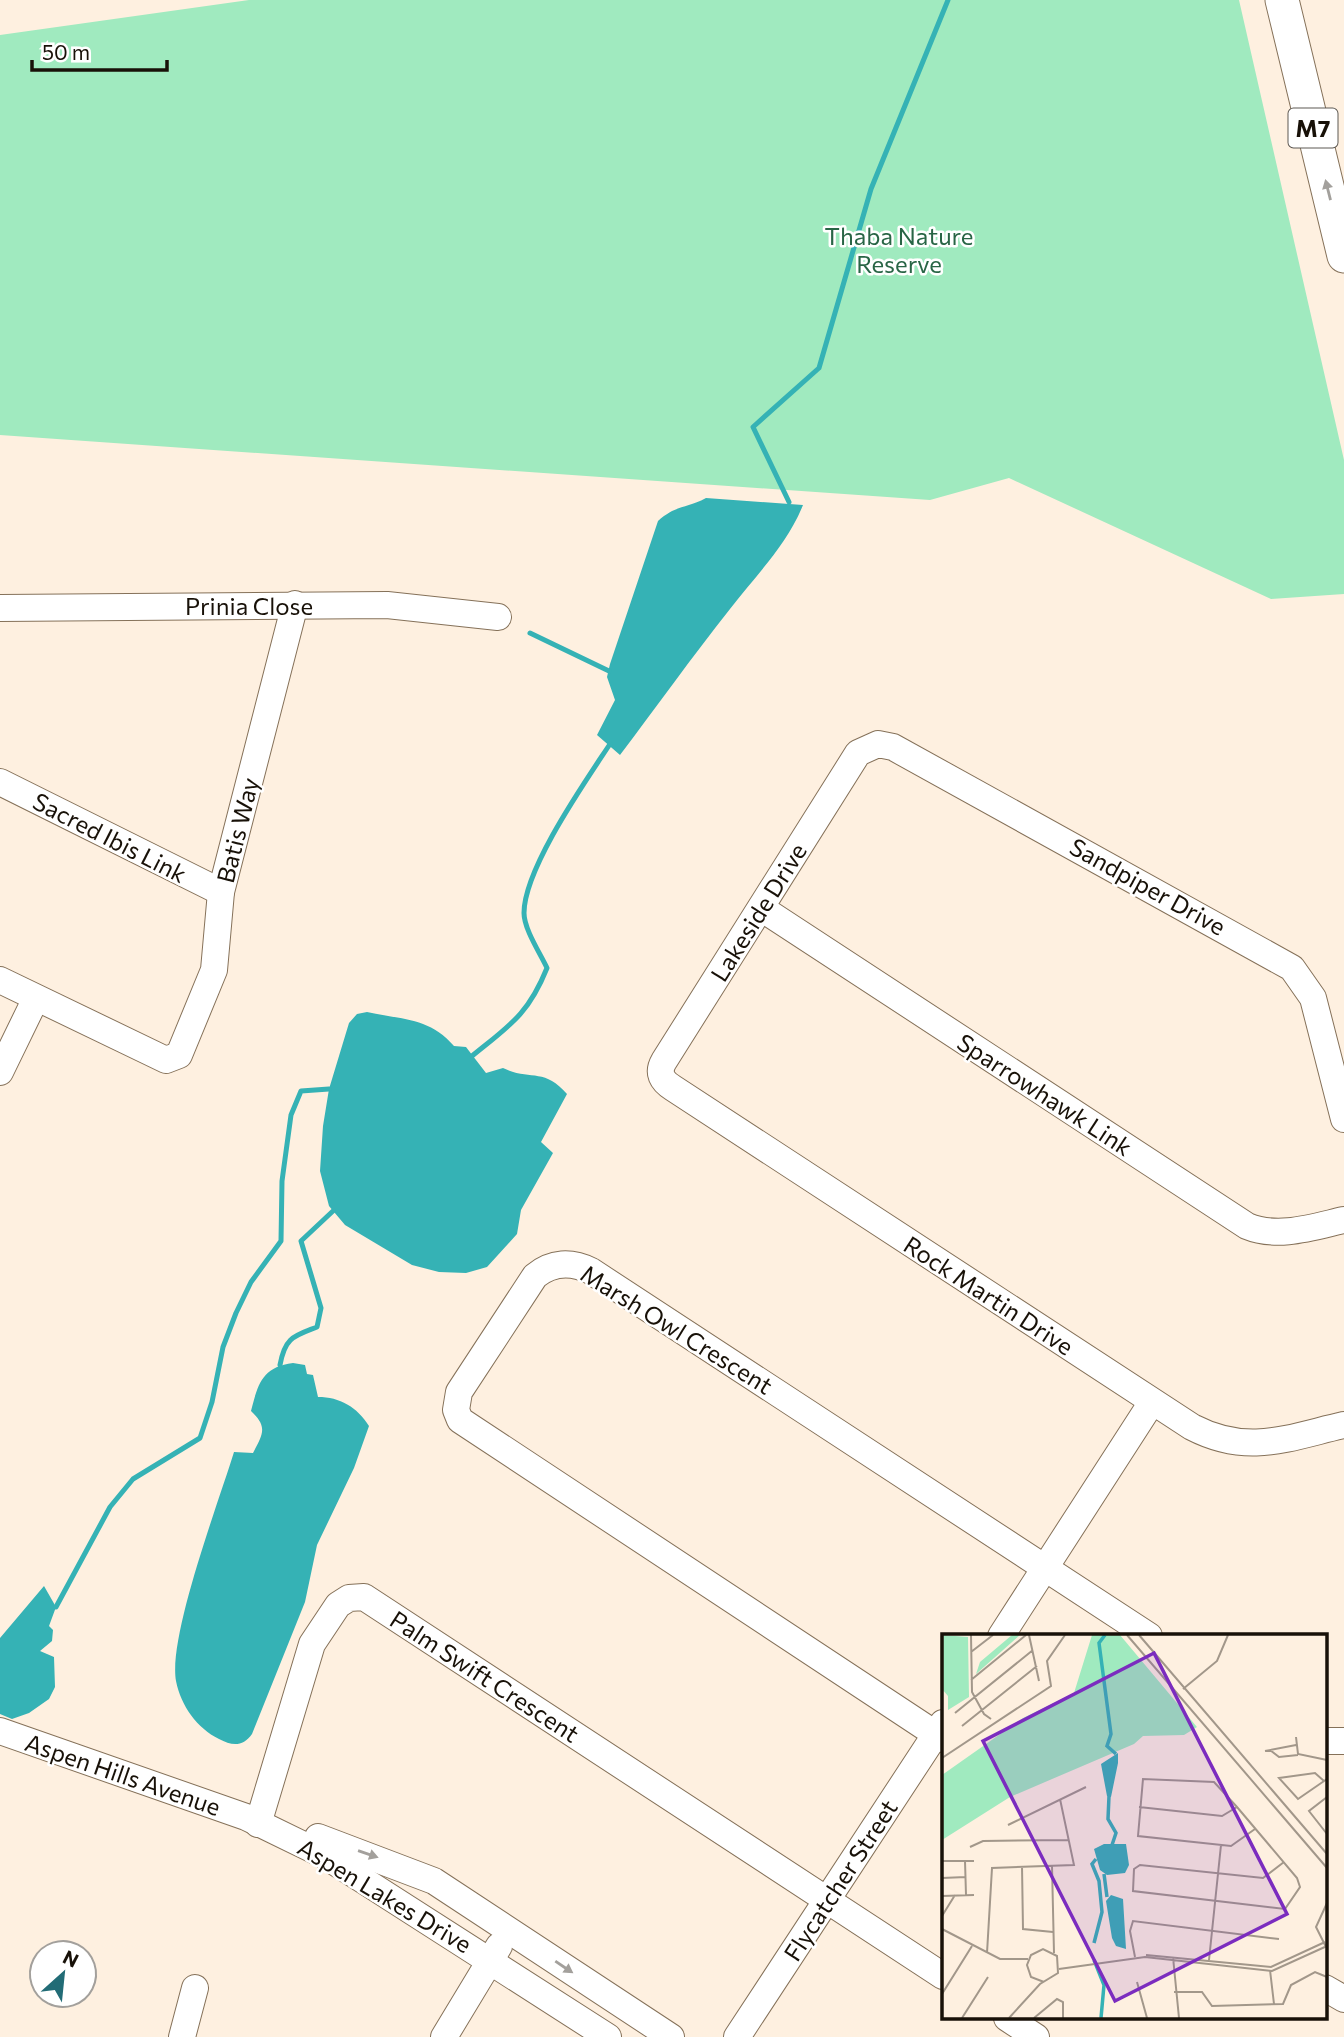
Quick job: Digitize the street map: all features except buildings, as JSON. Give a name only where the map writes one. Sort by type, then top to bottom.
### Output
[{"type":"main road","name":"M7","points":[[1282,0],[1344,256]]},
{"type":"street","name":"Batis Way","points":[[36,998],[166,1060],[179,1055],[214,970],[221,892],[295,604]]},
{"type":"street","name":"Prinia Close","points":[[0,608],[387,605],[498,617]]},
{"type":"street","name":"Sandpiper Drive","points":[[858,753],[872,745],[893,747],[1287,964],[1302,979],[1313,998],[1344,1119]]},
{"type":"street","name":"Lakeside Drive","points":[[660,1072],[664,1061],[858,753]]},
{"type":"street","name":"Sacred Ibis Link","points":[[0,782],[221,892]]},
{"type":"street","name":"Sparrowhawk Link","points":[[761,908],[1247,1226],[1288,1232],[1344,1220]]},
{"type":"street","points":[[0,980],[36,998],[0,1072]]},
{"type":"street","name":"Rock Martin Drive","points":[[660,1072],[663,1081],[673,1088],[1152,1402],[1211,1437],[1234,1443],[1266,1443],[1344,1425]]},
{"type":"street","name":"Marsh Owl Crescent","points":[[941,1732],[460,1420],[456,1410],[459,1392],[528,1284],[551,1266],[572,1264],[591,1271],[1045,1569]]},
{"type":"street","points":[[1001,1634],[1152,1402]]},
{"type":"street","points":[[1045,1569],[1146,1634]]},
{"type":"street","name":"Palm Swift Crescent","points":[[255,1820],[312,1644],[338,1605],[349,1598],[364,1597],[827,1900]]},
{"type":"street","name":"Flycatcher Street","points":[[737,2037],[941,1732]]},
{"type":"street","name":"Aspen Hills Avenue","points":[[8,1734],[255,1820]]},
{"type":"street","points":[[1326,1741],[1344,1741]]},
{"type":"street","name":"Aspen Lakes Drive","points":[[255,1820],[407,1869],[434,1881],[671,2037]]},
{"type":"street","name":"Aspen Lakes Drive","points":[[255,1820],[354,1871],[608,2037]]},
{"type":"street","points":[[827,1900],[942,1975]]},
{"type":"street","points":[[444,2037],[509,1929]]},
{"type":"street","points":[[181,2037],[195,1988]]},
{"type":"street","points":[[1326,1989],[1344,1999]]},
{"type":"street","points":[[1010,2020],[1036,2037]]},
{"type":"green space","name":"Thaba Nature Reserve","points":[[249,0],[1239,0],[1344,460],[1344,594],[1271,599],[1009,478],[930,500],[0,435],[0,35]]},
{"type":"water","points":[[706,498],[803,505],[780,547],[620,755],[597,735],[615,700],[607,677],[610,664],[658,521],[676,509]]},
{"type":"water","points":[[367,1012],[414,1021],[435,1030],[454,1046],[466,1047],[486,1073],[503,1068],[544,1077],[567,1094],[541,1142],[553,1153],[521,1210],[517,1234],[487,1267],[466,1273],[439,1272],[412,1265],[345,1225],[329,1206],[320,1171],[329,1089],[349,1023],[357,1014]]},
{"type":"water","points":[[293,1363],[305,1365],[307,1374],[313,1375],[318,1397],[347,1404],[359,1413],[369,1426],[354,1468],[317,1545],[305,1602],[252,1734],[245,1741],[233,1744],[204,1729],[191,1715],[182,1699],[176,1681],[180,1633],[196,1568],[234,1452],[253,1453],[261,1436],[262,1426],[251,1411],[259,1385],[274,1368]]},
{"type":"water","points":[[44,1586],[56,1607],[49,1626],[53,1630],[52,1641],[40,1651],[54,1657],[55,1687],[49,1699],[29,1713],[12,1719],[0,1714],[0,1638]]},
{"type":"waterway","points":[[789,502],[753,427],[819,368],[871,189],[948,0]]},
{"type":"waterway","points":[[530,633],[609,671]]},
{"type":"waterway","points":[[472,1056],[517,1018],[540,984],[547,968],[525,919],[527,895],[534,873],[558,826],[610,744]]},
{"type":"waterway","points":[[56,1607],[110,1507],[133,1479],[200,1438],[212,1402],[223,1347],[236,1313],[251,1282],[281,1241],[282,1181],[291,1115],[301,1091],[329,1089]]},
{"type":"waterway","points":[[280,1365],[288,1343],[317,1327],[321,1308],[301,1241],[333,1211]]}]
